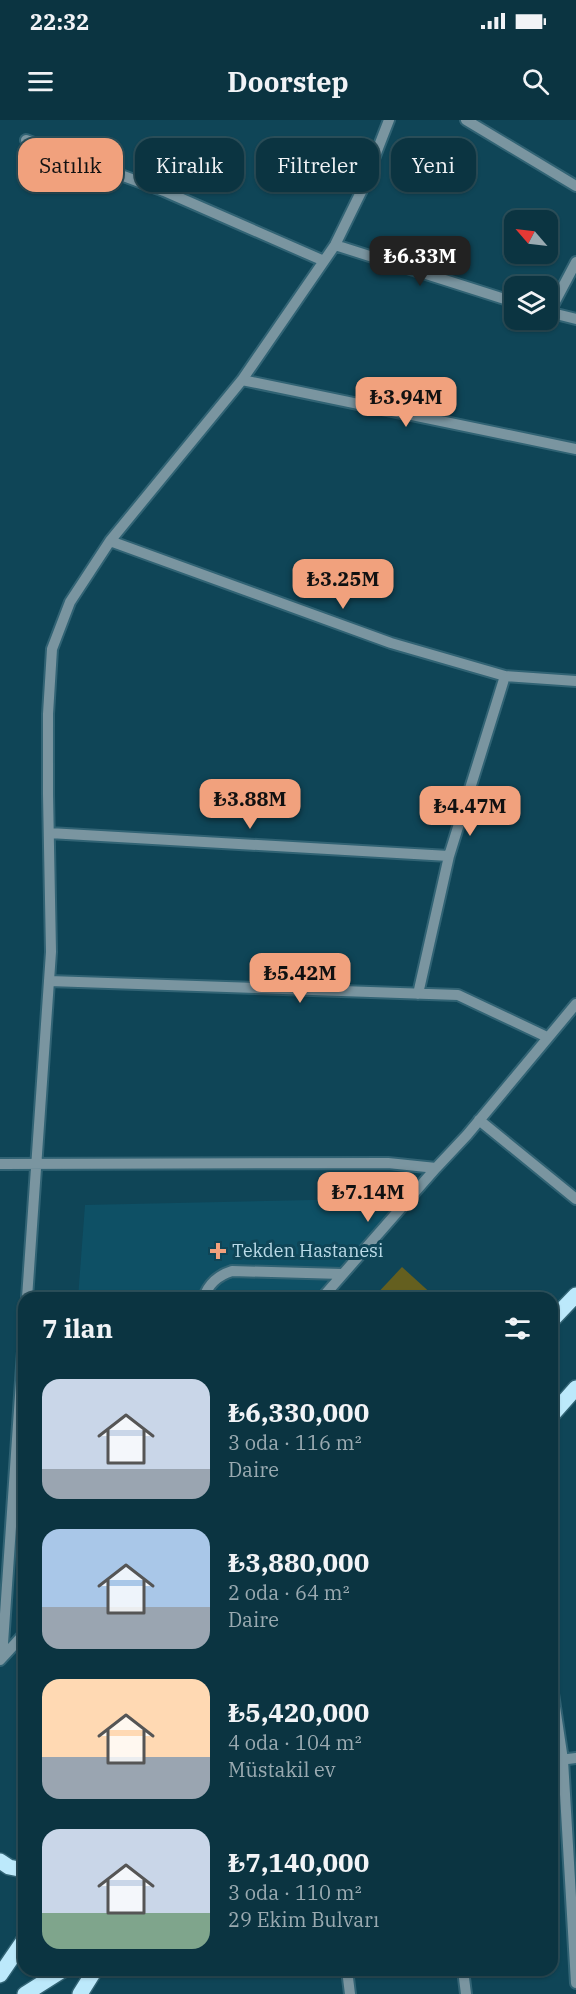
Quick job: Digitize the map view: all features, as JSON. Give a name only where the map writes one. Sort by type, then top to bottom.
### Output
[{"type":"main road","points":[[558,1314],[576,1295]]},
{"type":"main road","points":[[558,1408],[576,1389]]},
{"type":"main road","points":[[0,1861],[9,1867],[18,1869]]},
{"type":"main road","points":[[0,1975],[18,1949]]},
{"type":"main road","points":[[25,1994],[54,1976]]},
{"type":"main road","points":[[80,1994],[91,1976]]},
{"type":"street","points":[[27,1292],[51,952],[48,714],[52,649],[70,602],[110,541],[242,380],[335,245],[361,192],[389,120]]},
{"type":"street","points":[[466,120],[576,186]]},
{"type":"street","points":[[123,176],[164,191],[324,261]]},
{"type":"street","points":[[335,245],[504,299]]},
{"type":"street","points":[[558,295],[576,262]]},
{"type":"street","points":[[558,315],[576,319]]},
{"type":"street","points":[[242,380],[576,449]]},
{"type":"street","points":[[110,541],[391,643],[505,675],[576,681]]},
{"type":"street","points":[[418,994],[449,855],[505,675]]},
{"type":"street","points":[[49,833],[449,855]]},
{"type":"street","points":[[49,981],[458,995],[547,1037]]},
{"type":"street","points":[[327,1292],[480,1120],[576,1004]]},
{"type":"street","points":[[480,1120],[576,1199]]},
{"type":"street","points":[[0,1164],[388,1163],[436,1168]]},
{"type":"street","points":[[207,1292],[213,1282],[221,1275],[232,1271],[342,1274]]},
{"type":"street","points":[[1,1659],[18,1420]]},
{"type":"street","points":[[1,1659],[18,1641]]},
{"type":"street","points":[[558,1760],[576,1758]]},
{"type":"street","points":[[558,1772],[576,1983]]},
{"type":"street","points":[[348,1976],[350,1994]]},
{"type":"street","points":[[464,1976],[466,1994]]},
{"type":"shaded area","name":"Tekden Hastanesi","points":[[403,1198],[318,1292],[78,1292],[85,1205]]},
{"type":"shaded area","points":[[402,1267],[430,1292],[379,1292]]},
{"type":"place","name":"Tekden Hastanesi","points":[[218,1251]]}]
